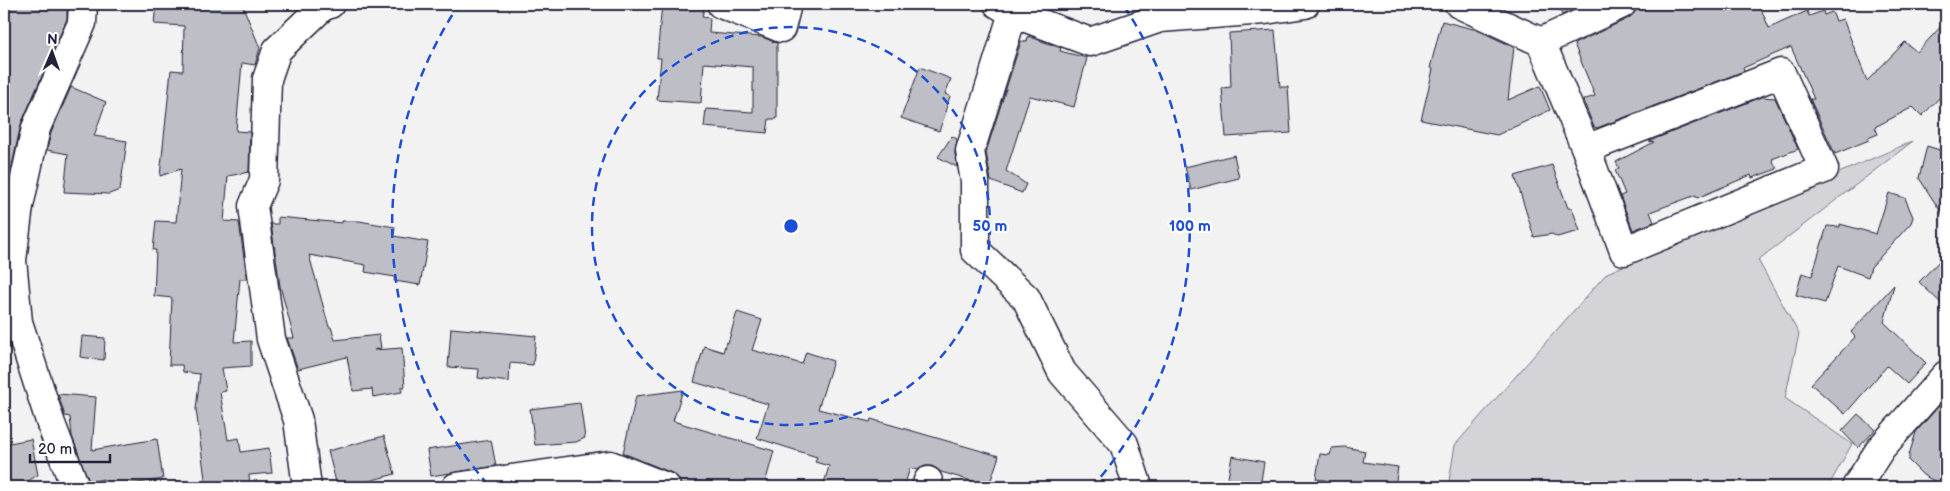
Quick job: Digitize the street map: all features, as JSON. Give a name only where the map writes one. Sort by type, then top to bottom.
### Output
[{"type":"street","points":[[75,487],[51,424],[18,322],[12,260],[19,206],[36,128],[82,23],[83,4]]},
{"type":"street","points":[[307,487],[298,420],[271,339],[253,206],[264,180],[267,79],[277,50],[322,7],[330,4]]},
{"type":"street","points":[[721,4],[781,28],[786,4]]},
{"type":"street","points":[[1138,487],[1124,444],[1062,372],[1026,298],[974,250],[975,181],[970,151],[1005,8],[1090,42],[1160,18],[1265,10],[1305,4]]},
{"type":"street","points":[[1459,4],[1541,42],[1550,68],[1586,149],[1624,251],[1824,168],[1781,73],[1586,149]]},
{"type":"street","points":[[1541,42],[1622,4]]},
{"type":"street","points":[[1856,487],[1881,448],[1946,375]]},
{"type":"street","points":[[456,487],[610,464],[666,487]]},
{"type":"shaded area","points":[[1913,141],[1758,260],[1799,334],[1785,398],[1852,444],[1828,487],[1448,487],[1455,445],[1607,273]]},
{"type":"building","points":[[6,4],[67,4],[67,19],[21,124],[4,202],[4,44]]},
{"type":"building","points":[[156,4],[242,4],[260,48],[255,65],[242,63],[236,131],[250,132],[249,172],[228,176],[224,221],[239,222],[247,279],[240,279],[234,342],[251,341],[251,366],[222,368],[226,391],[220,392],[228,440],[239,438],[241,452],[269,448],[272,473],[249,475],[250,487],[206,487],[196,409],[200,374],[183,372],[182,365],[169,365],[172,298],[154,296],[156,250],[153,250],[156,221],[176,222],[181,169],[160,176],[171,70],[183,71],[184,26],[154,24]]},
{"type":"building","points":[[662,4],[704,8],[702,17],[710,18],[709,33],[762,37],[777,43],[777,119],[769,119],[767,133],[704,127],[706,109],[753,112],[753,67],[704,63],[701,103],[657,100],[661,58],[657,58]]},
{"type":"building","points":[[1557,4],[1586,4],[1562,15]]},
{"type":"building","points":[[1637,4],[1759,4],[1769,28],[1807,11],[1809,16],[1823,11],[1824,15],[1832,12],[1836,21],[1843,19],[1867,81],[1905,42],[1917,52],[1946,21],[1946,91],[1922,116],[1913,107],[1875,127],[1878,134],[1868,138],[1869,140],[1835,154],[1810,99],[1814,99],[1791,47],[1743,68],[1744,71],[1597,128],[1594,127],[1583,100],[1595,96],[1574,44],[1629,18],[1635,12]]},
{"type":"building","points":[[1442,21],[1477,30],[1514,47],[1508,100],[1540,86],[1550,110],[1497,135],[1421,120],[1433,69],[1430,68]]},
{"type":"building","points":[[1275,30],[1280,87],[1288,87],[1291,133],[1226,137],[1222,88],[1231,87],[1229,33]]},
{"type":"building","points":[[1028,36],[1061,48],[1060,51],[1087,58],[1074,107],[1030,96],[1006,171],[1026,184],[1022,193],[991,181],[986,152],[1021,41],[1027,42]]},
{"type":"building","points":[[920,67],[951,79],[945,94],[950,96],[939,131],[901,118]]},
{"type":"building","points":[[71,87],[106,102],[94,136],[127,141],[120,190],[109,194],[64,192],[68,154],[47,150],[51,133]]},
{"type":"building","points":[[1762,97],[1775,98],[1798,149],[1772,159],[1777,169],[1752,178],[1751,175],[1697,198],[1696,195],[1650,212],[1654,222],[1633,230],[1620,196],[1625,194],[1615,170],[1619,168],[1616,162],[1654,142],[1649,141]]},
{"type":"building","points":[[952,136],[957,139],[955,153],[957,167],[938,157]]},
{"type":"building","points":[[1927,146],[1946,152],[1946,220],[1919,178]]},
{"type":"building","points":[[1234,155],[1239,178],[1191,190],[1185,167]]},
{"type":"building","points":[[1552,165],[1568,208],[1572,208],[1580,231],[1557,237],[1552,234],[1534,237],[1515,176]]},
{"type":"building","points":[[1889,193],[1905,198],[1913,217],[1911,223],[1871,267],[1868,277],[1838,266],[1825,303],[1796,295],[1802,273],[1812,276],[1827,226],[1840,227],[1840,224],[1876,234]]},
{"type":"building","points":[[278,217],[342,223],[342,221],[359,221],[395,227],[394,236],[428,242],[420,285],[394,281],[395,277],[365,272],[366,265],[309,255],[329,327],[331,327],[335,340],[379,335],[381,348],[374,350],[402,348],[405,387],[401,387],[402,392],[373,397],[372,389],[353,391],[347,357],[298,369],[287,338],[294,338],[280,286],[271,224],[278,224]]},
{"type":"building","points":[[1946,254],[1946,308],[1919,282]]},
{"type":"building","points":[[1894,285],[1884,322],[1926,363],[1907,384],[1887,366],[1845,414],[1811,384],[1855,337],[1851,332]]},
{"type":"building","points":[[737,312],[762,320],[752,350],[802,364],[806,352],[833,361],[818,409],[870,422],[871,419],[999,456],[989,486],[941,472],[932,466],[925,466],[917,470],[910,468],[904,487],[823,487],[829,466],[815,462],[817,457],[757,438],[768,404],[694,382],[704,346],[723,352],[726,342],[728,343]]},
{"type":"building","points":[[451,328],[536,336],[533,365],[510,363],[509,382],[478,378],[479,369],[448,367]]},
{"type":"building","points":[[82,336],[105,338],[104,360],[80,357]]},
{"type":"building","points":[[683,390],[673,421],[774,451],[764,487],[681,487],[678,478],[672,473],[623,453],[636,396]]},
{"type":"building","points":[[58,394],[96,397],[92,450],[157,439],[163,479],[105,487],[103,479],[90,482],[90,485],[72,436],[70,417],[65,416]]},
{"type":"building","points":[[1946,398],[1946,470],[1940,484],[1923,475],[1909,461],[1909,455],[1916,432]]},
{"type":"building","points":[[580,403],[585,438],[576,442],[535,445],[530,409]]},
{"type":"building","points":[[1858,414],[1875,430],[1858,448],[1842,431]]},
{"type":"building","points":[[384,436],[395,474],[354,485],[353,481],[337,486],[328,451]]},
{"type":"building","points":[[31,439],[38,475],[28,481],[4,486],[4,444]]},
{"type":"building","points":[[491,440],[496,466],[431,476],[427,450]]},
{"type":"building","points":[[1345,447],[1365,451],[1363,462],[1398,467],[1395,487],[1342,487],[1330,485],[1325,480],[1316,479],[1320,454],[1330,455],[1332,448]]},
{"type":"building","points":[[1232,456],[1264,462],[1260,487],[1227,483]]}]
